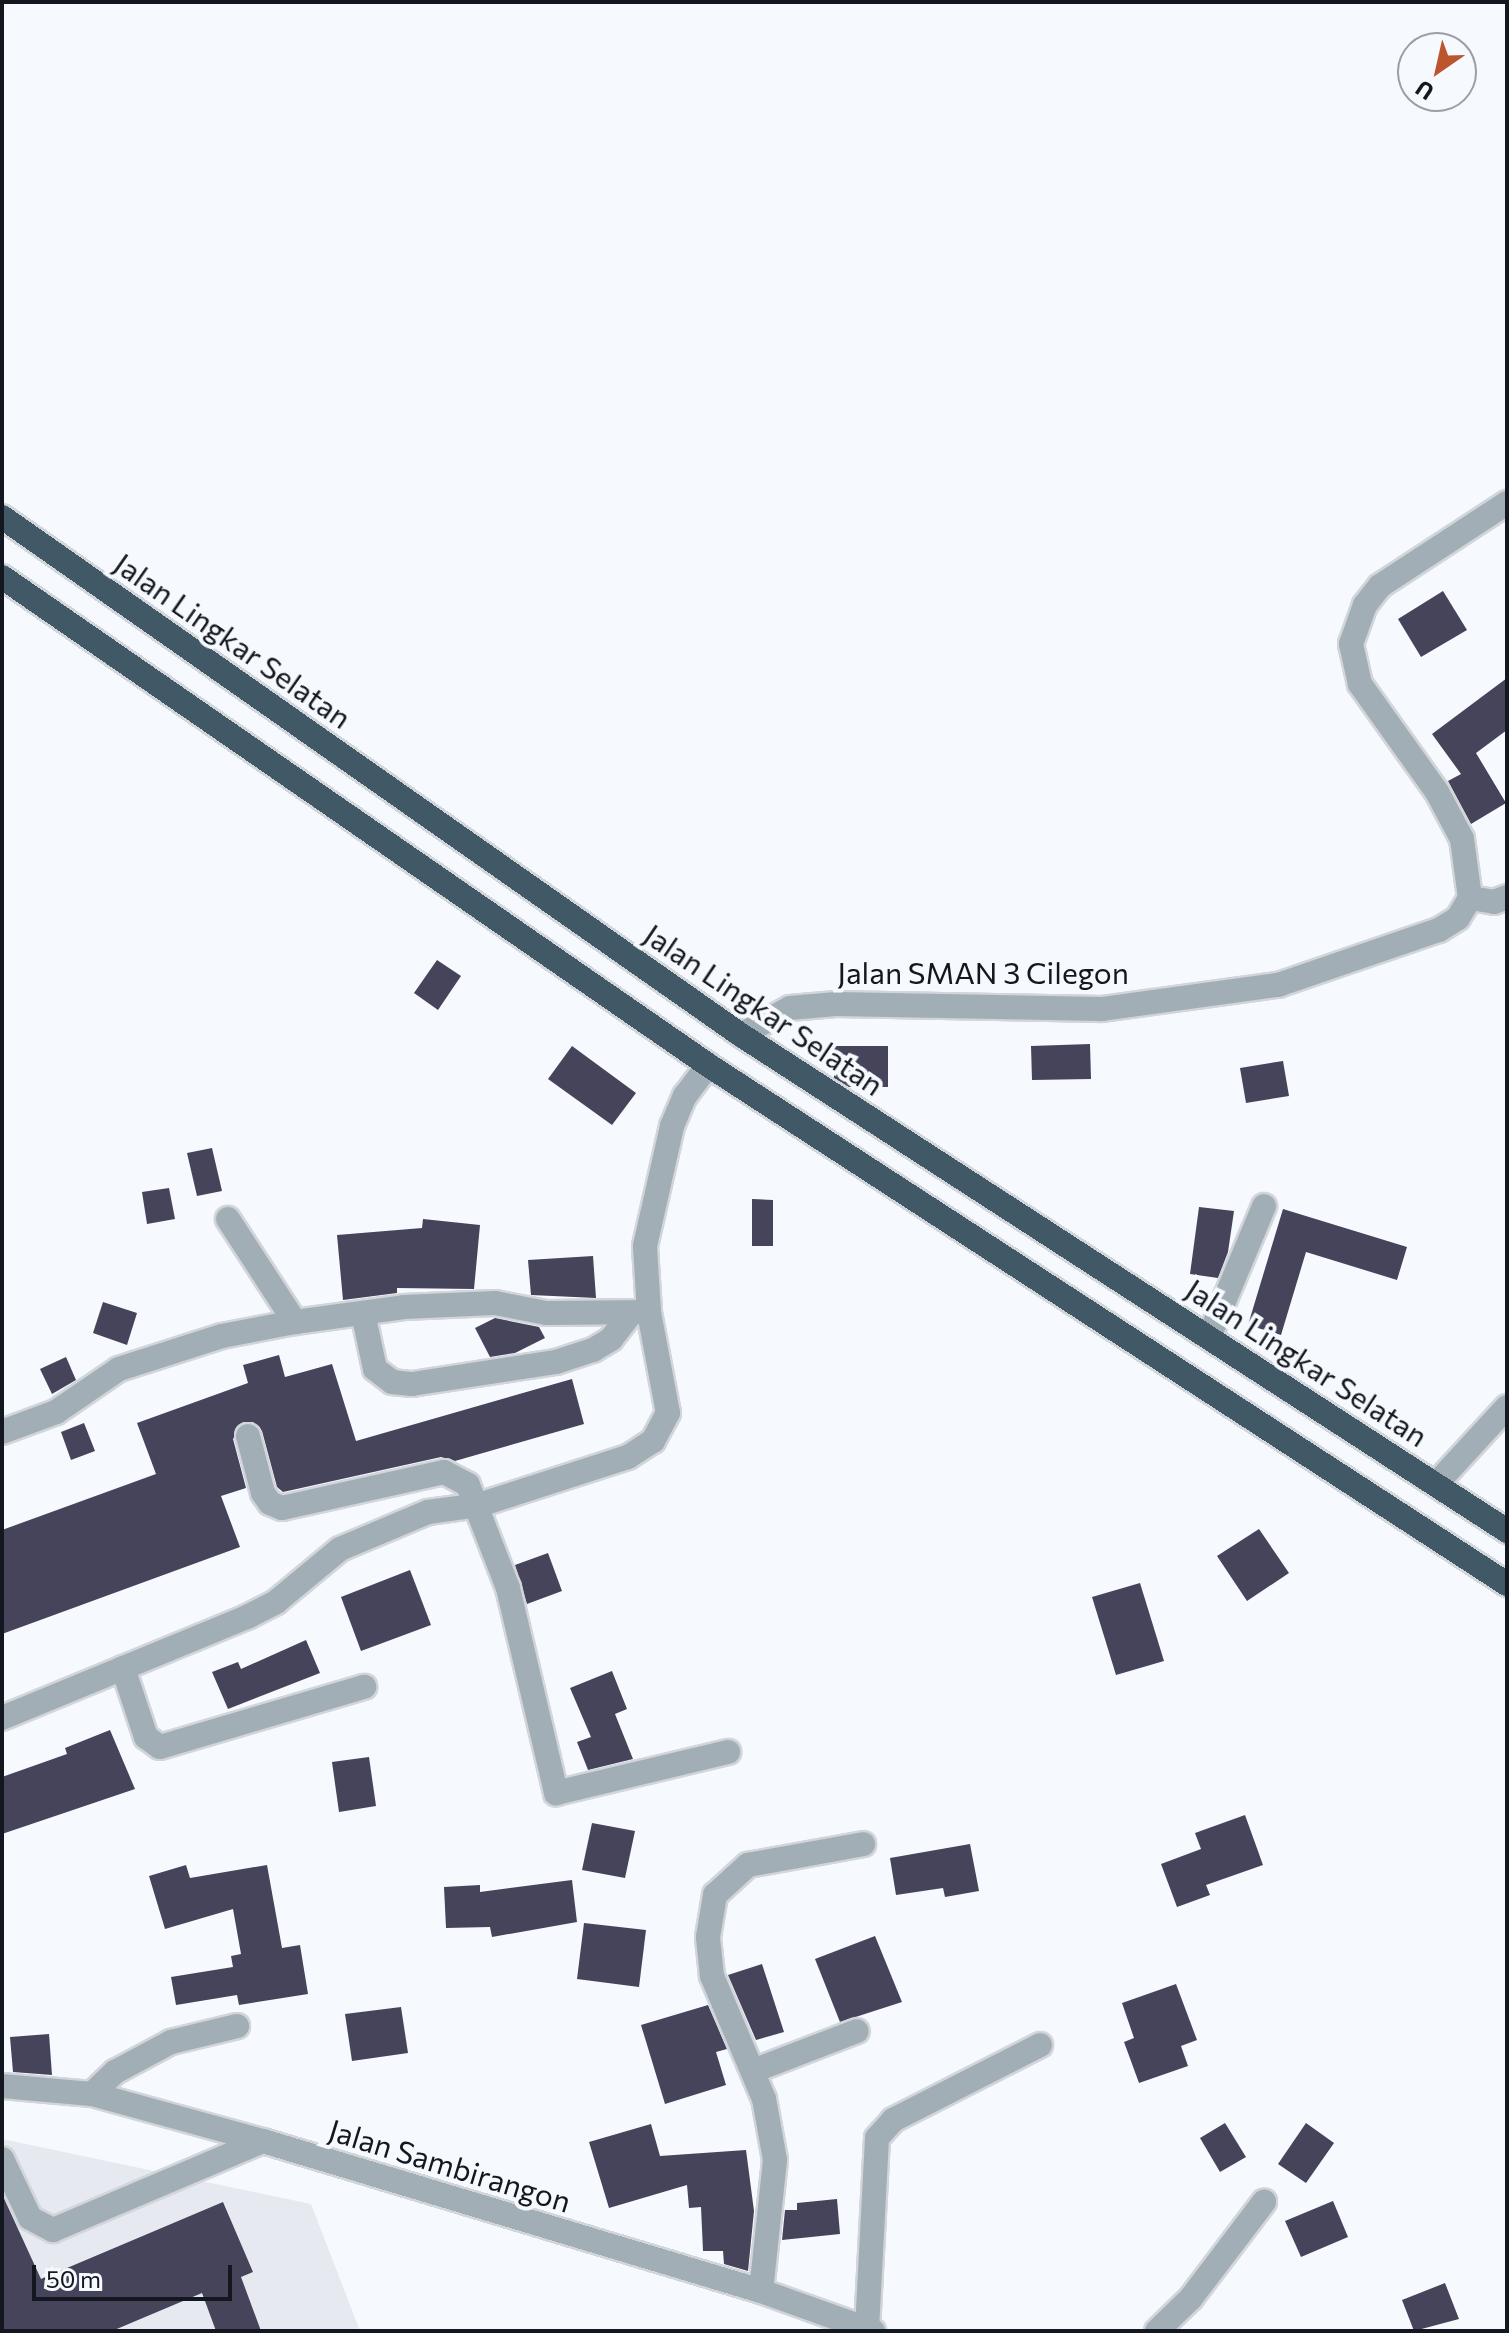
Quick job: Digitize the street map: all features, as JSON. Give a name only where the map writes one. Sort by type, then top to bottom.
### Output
[{"type":"highway","name":"Jalan Lingkar Selatan","points":[[2,517],[741,1035],[1507,1531]]},
{"type":"highway","points":[[2,577],[708,1065],[1507,1584]]},
{"type":"highway","points":[[708,1065],[741,1035]]},
{"type":"street","points":[[1507,503],[1380,586],[1365,605],[1351,644],[1360,684],[1437,792],[1462,839],[1470,898],[1494,902],[1507,897]]},
{"type":"street","name":"Jalan SMAN 3 Cilegon","points":[[741,1035],[790,1008],[836,1004],[1102,1009],[1278,985],[1439,930],[1458,918],[1470,898]]},
{"type":"street","points":[[2,1718],[276,1602],[340,1549],[428,1512],[479,1505],[628,1457],[653,1441],[668,1413],[639,1313],[645,1246],[660,1166],[685,1096],[708,1065]]},
{"type":"street","points":[[1209,1337],[1264,1206]]},
{"type":"street","points":[[228,1219],[295,1322]]},
{"type":"street","points":[[2,1432],[56,1412],[119,1369],[222,1336],[295,1322],[363,1313],[495,1303],[546,1313],[639,1313]]},
{"type":"street","points":[[363,1313],[375,1369],[392,1382],[412,1384],[556,1362],[593,1350],[611,1339],[639,1313]]},
{"type":"street","points":[[1437,1483],[1507,1407]]},
{"type":"street","points":[[248,1436],[263,1493],[270,1503],[282,1508],[444,1472],[468,1485],[479,1505],[508,1588],[552,1789],[561,1794],[728,1752]]},
{"type":"street","points":[[123,1668],[146,1737],[160,1747],[364,1687]]},
{"type":"street","points":[[761,2291],[775,2160],[753,2071],[712,1976],[708,1937],[715,1895],[748,1865],[863,1844]]},
{"type":"street","points":[[92,2094],[115,2072],[171,2042],[237,2026]]},
{"type":"street","points":[[753,2071],[857,2031]]},
{"type":"street","points":[[870,2330],[877,2138],[893,2120],[1040,2045]]},
{"type":"street","name":"Jalan Sambirangon","points":[[2,2086],[92,2094],[263,2141],[761,2291],[870,2330]]},
{"type":"street","points":[[2,2159],[30,2218],[53,2230],[263,2141]]},
{"type":"street","points":[[1157,2331],[1191,2298],[1264,2202]]},
{"type":"street","points":[[804,2307],[809,2331]]},
{"type":"shaded area","points":[[2,2139],[311,2204],[360,2331],[2,2331]]},
{"type":"building","points":[[1443,591],[1467,630],[1421,657],[1398,619]]},
{"type":"building","points":[[1507,678],[1507,730],[1476,753],[1506,803],[1471,824],[1448,781],[1461,774],[1432,734]]},
{"type":"building","points":[[437,960],[461,976],[438,1010],[414,993]]},
{"type":"building","points":[[1090,1044],[1091,1079],[1032,1080],[1031,1046]]},
{"type":"building","points":[[572,1046],[636,1093],[612,1125],[548,1079]]},
{"type":"building","points":[[834,1046],[888,1046],[888,1087],[849,1087],[834,1078]]},
{"type":"building","points":[[1283,1061],[1289,1096],[1246,1103],[1240,1068]]},
{"type":"building","points":[[212,1148],[222,1191],[197,1196],[187,1153]]},
{"type":"building","points":[[169,1188],[175,1219],[147,1224],[142,1192]]},
{"type":"building","points":[[752,1199],[773,1200],[773,1246],[752,1246]]},
{"type":"building","points":[[1199,1207],[1234,1211],[1228,1252],[1218,1278],[1190,1274]]},
{"type":"building","points":[[1283,1209],[1407,1247],[1397,1280],[1306,1252],[1281,1335],[1248,1325]]},
{"type":"building","points":[[423,1219],[480,1225],[474,1289],[397,1288],[397,1293],[343,1300],[337,1235],[422,1228]]},
{"type":"building","points":[[593,1256],[596,1298],[531,1295],[528,1260]]},
{"type":"building","points":[[103,1302],[137,1313],[127,1345],[93,1333]]},
{"type":"building","points":[[495,1318],[539,1327],[545,1338],[515,1353],[490,1357],[475,1328]]},
{"type":"building","points":[[279,1355],[285,1377],[332,1364],[356,1441],[572,1379],[584,1424],[455,1461],[441,1457],[283,1492],[277,1487],[262,1431],[253,1422],[243,1422],[233,1439],[246,1488],[221,1496],[240,1547],[2,1634],[2,1530],[156,1474],[137,1423],[248,1383],[243,1365]]},
{"type":"building","points":[[66,1357],[76,1380],[52,1394],[40,1369]]},
{"type":"building","points":[[84,1423],[95,1451],[71,1460],[61,1432]]},
{"type":"building","points":[[1259,1529],[1289,1573],[1247,1601],[1217,1556]]},
{"type":"building","points":[[548,1553],[562,1591],[527,1604],[515,1565]]},
{"type":"building","points":[[410,1570],[431,1625],[361,1651],[341,1597]]},
{"type":"building","points":[[1140,1583],[1164,1661],[1116,1675],[1092,1597]]},
{"type":"building","points":[[306,1640],[320,1673],[228,1709],[212,1672],[238,1662],[241,1669]]},
{"type":"building","points":[[612,1671],[627,1709],[615,1714],[633,1759],[588,1770],[577,1742],[591,1737],[570,1688]]},
{"type":"building","points":[[110,1730],[135,1789],[2,1834],[2,1777],[67,1754],[65,1748]]},
{"type":"building","points":[[369,1757],[376,1806],[339,1812],[332,1762]]},
{"type":"building","points":[[1245,1815],[1263,1865],[1206,1885],[1210,1895],[1177,1907],[1161,1864],[1201,1849],[1195,1833]]},
{"type":"building","points":[[592,1823],[635,1831],[625,1878],[582,1870]]},
{"type":"building","points":[[970,1844],[979,1891],[945,1897],[943,1888],[896,1895],[890,1858]]},
{"type":"building","points":[[186,1865],[190,1878],[267,1865],[282,1948],[300,1945],[308,1994],[239,2005],[237,1995],[176,2005],[171,1977],[233,1967],[231,1956],[241,1954],[233,1909],[165,1929],[149,1876]]},
{"type":"building","points":[[572,1880],[577,1922],[492,1937],[490,1927],[446,1928],[444,1887],[480,1885],[480,1892]]},
{"type":"building","points":[[584,1923],[646,1930],[639,1987],[577,1979]]},
{"type":"building","points":[[875,1936],[902,2002],[840,2022],[815,1959]]},
{"type":"building","points":[[762,1964],[784,2032],[756,2040],[728,1975]]},
{"type":"building","points":[[1176,1984],[1197,2040],[1181,2046],[1188,2066],[1139,2083],[1124,2042],[1134,2038],[1122,2003]]},
{"type":"building","points":[[708,2005],[727,2049],[716,2052],[726,2085],[665,2104],[641,2025]]},
{"type":"building","points":[[401,2007],[408,2053],[352,2061],[345,2014]]},
{"type":"building","points":[[49,2034],[52,2075],[13,2072],[10,2037]]},
{"type":"building","points":[[1225,2123],[1246,2157],[1220,2172],[1200,2138]]},
{"type":"building","points":[[1306,2123],[1334,2143],[1306,2183],[1278,2164]]},
{"type":"building","points":[[651,2124],[660,2156],[746,2150],[754,2211],[748,2271],[724,2264],[723,2251],[703,2251],[701,2207],[689,2208],[687,2185],[609,2208],[589,2142]]},
{"type":"building","points":[[2,2194],[41,2279],[223,2202],[253,2272],[241,2277],[261,2331],[216,2331],[202,2293],[112,2331],[2,2331]]},
{"type":"building","points":[[837,2199],[840,2234],[782,2240],[785,2210],[797,2210],[797,2203]]},
{"type":"building","points":[[1333,2201],[1348,2237],[1301,2257],[1285,2221]]},
{"type":"building","points":[[1445,2283],[1459,2319],[1414,2331],[1402,2300]]}]
